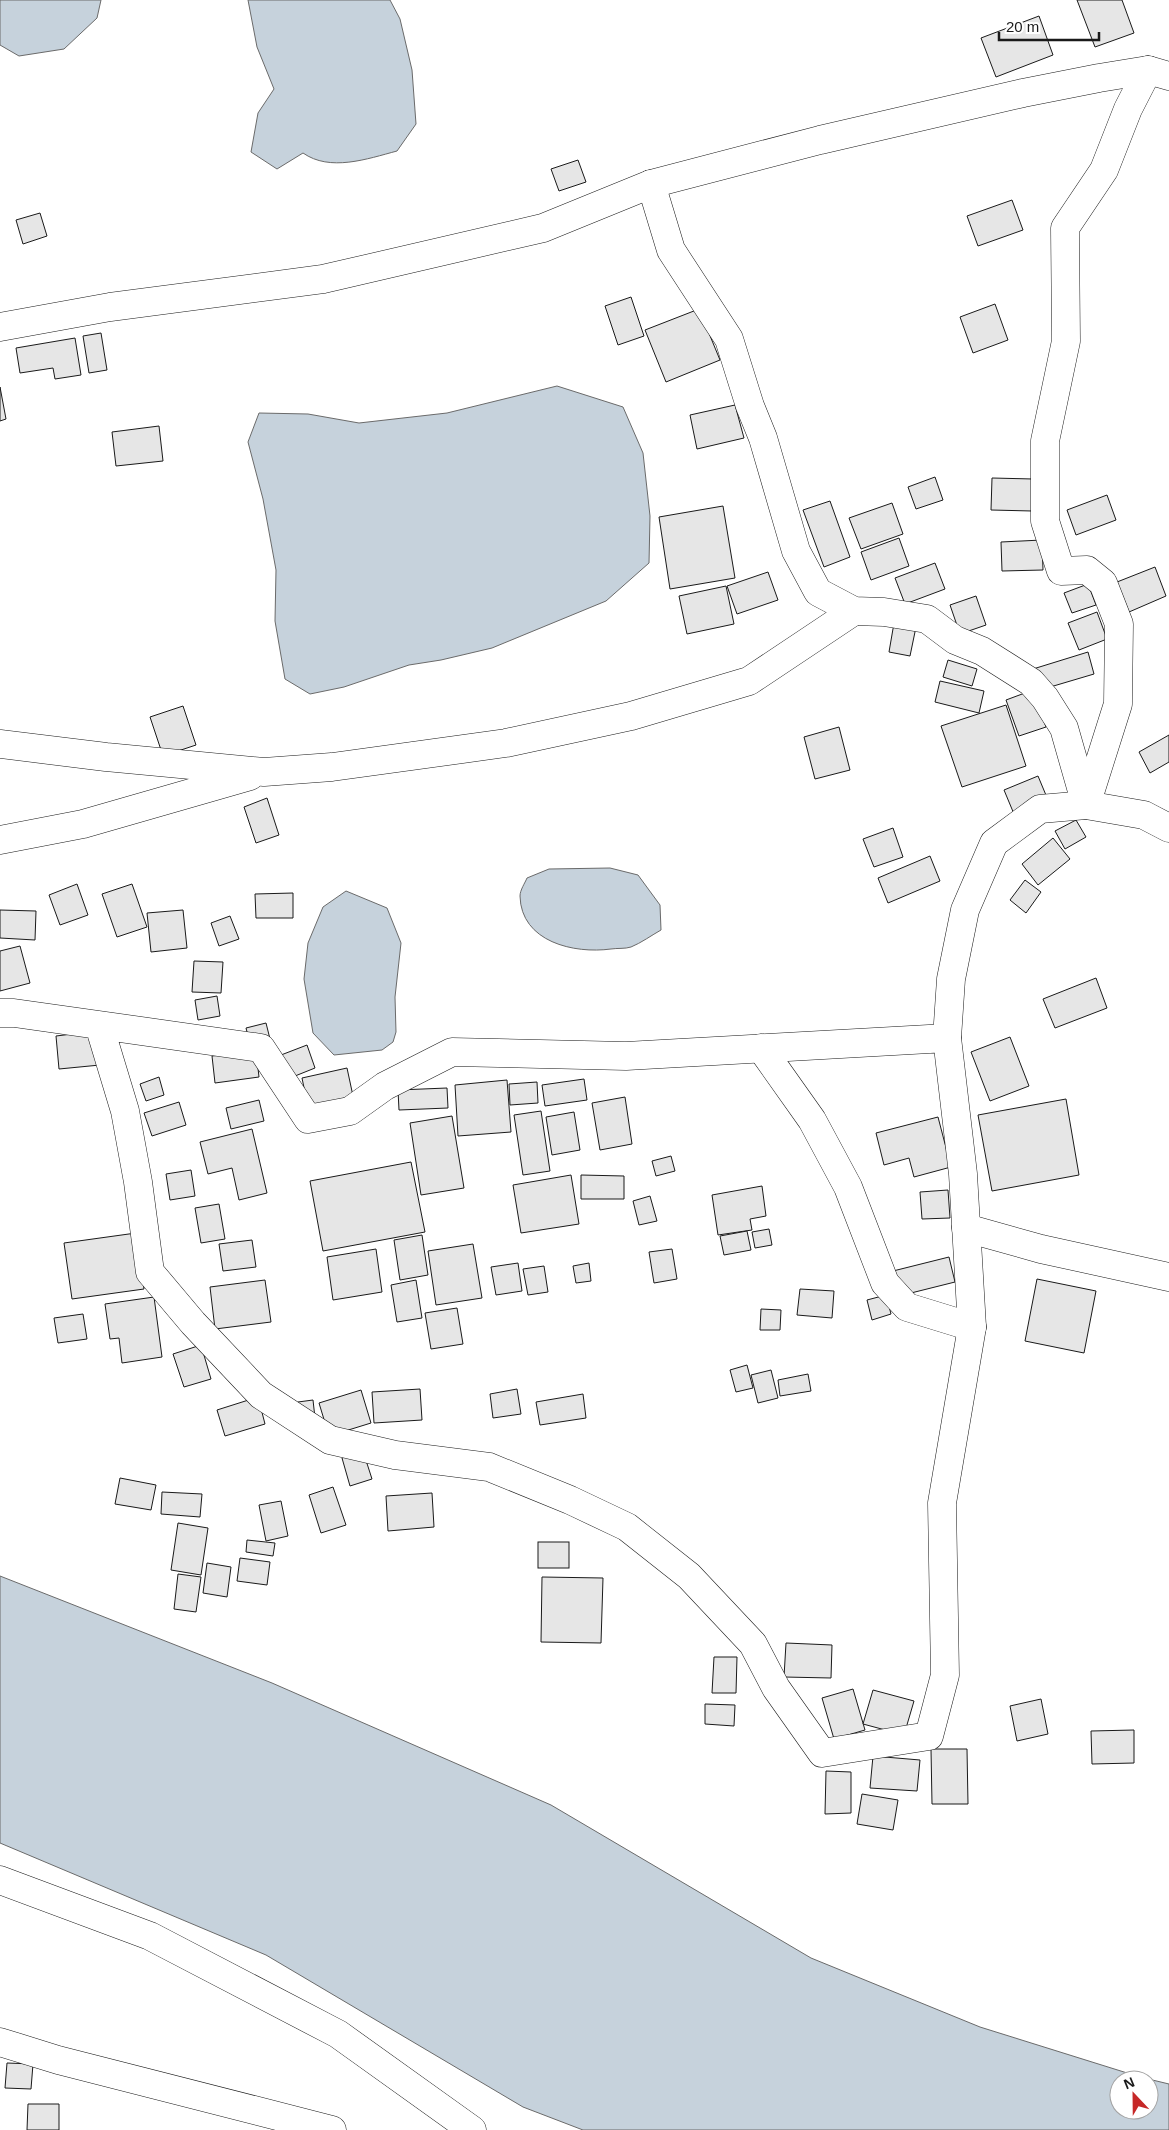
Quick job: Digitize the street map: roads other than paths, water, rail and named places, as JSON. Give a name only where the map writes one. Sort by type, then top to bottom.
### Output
[{"type":"street","points":[[0,327],[110,307],[323,279],[542,228],[651,184],[820,140],[1023,93],[1159,73]]},
{"type":"street","points":[[1086,805],[1118,704],[1119,624],[1103,583],[1087,570],[1061,571],[1045,521],[1045,441],[1066,341],[1065,228],[1104,170],[1128,109],[1159,73]]},
{"type":"street","points":[[651,184],[671,250],[729,339],[750,406],[763,438],[796,551],[818,592],[854,610],[884,612],[927,619],[955,640],[982,651],[1031,682],[1045,698],[1064,728],[1086,805]]},
{"type":"street","points":[[0,744],[106,757],[264,772],[332,767],[506,743],[631,716],[749,681],[854,610]]},
{"type":"street","points":[[0,840],[83,824],[264,772]]},
{"type":"street","points":[[99,1025],[125,1111],[138,1182],[150,1272],[193,1322],[261,1395],[330,1440],[395,1455],[489,1467],[570,1500],[627,1527],[689,1576],[753,1644],[776,1688],[822,1753],[929,1736],[944,1674],[942,1503],[972,1327],[963,1174],[947,1038],[951,979],[965,910],[994,843],[1040,808],[1086,805],[1144,815],[1169,828]]},
{"type":"street","points":[[0,1013],[14,1013],[261,1048],[308,1119],[350,1111],[384,1086],[452,1052],[626,1056],[947,1038]]},
{"type":"street","points":[[761,1048],[812,1120],[848,1187],[885,1283],[907,1307],[972,1327]]},
{"type":"street","points":[[966,1228],[1041,1249],[1169,1277]]},
{"type":"street","points":[[0,1880],[150,1936],[329,2029],[472,2130]]},
{"type":"street","points":[[0,2042],[58,2060],[332,2130]]}]
